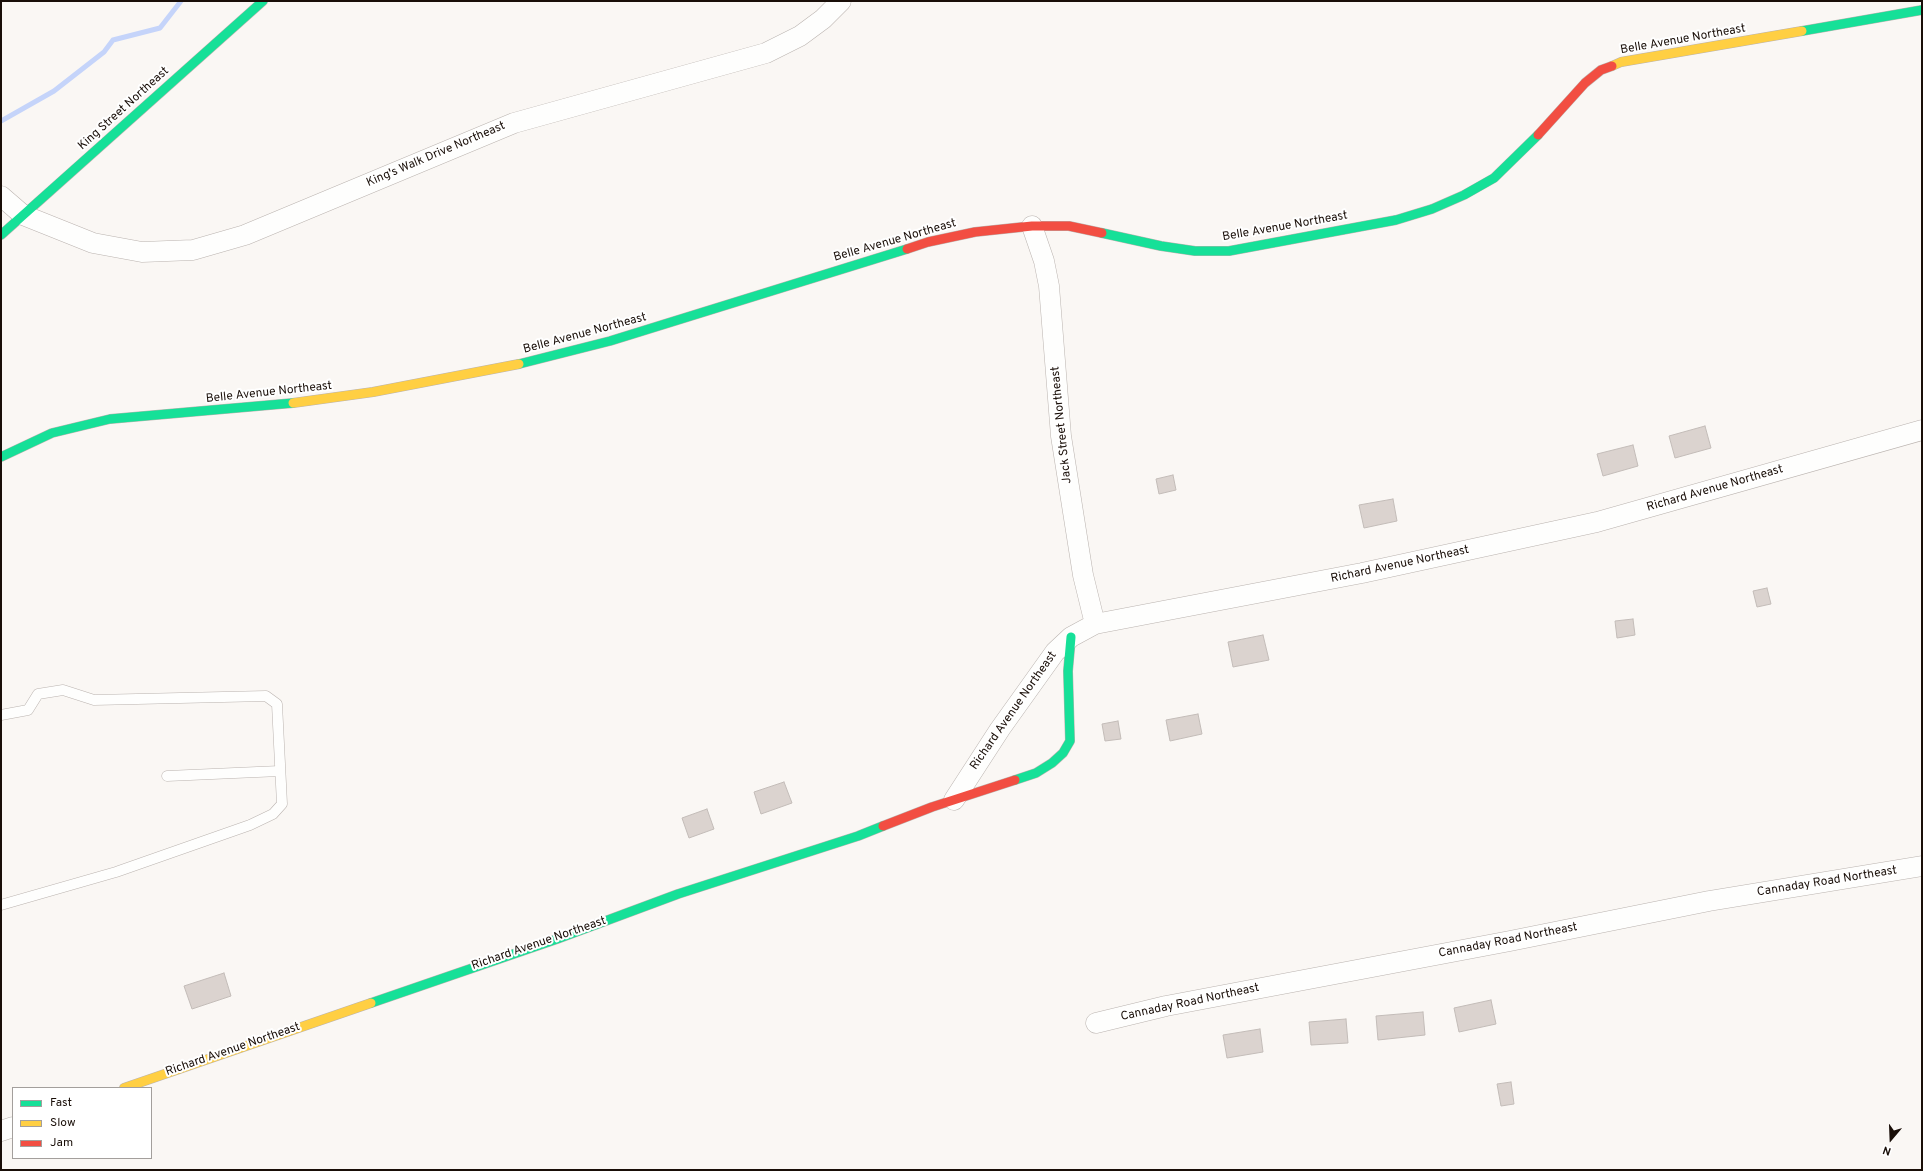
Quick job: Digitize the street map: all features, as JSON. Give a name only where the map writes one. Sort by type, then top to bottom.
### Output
[{"type":"street","name":"King Street Northeast","points":[[1,235],[263,1]]},
{"type":"street","name":"King's Walk Drive Northeast","points":[[1,196],[23,215],[93,243],[142,252],[193,250],[245,235],[514,123],[766,53],[800,36],[823,19],[841,1]]},
{"type":"street","name":"Belle Avenue Northeast","points":[[1,457],[52,433],[84,424],[110,419],[316,401],[506,367],[663,326],[766,291],[928,242],[975,232],[1032,226],[1069,226],[1161,246],[1195,250],[1229,251],[1396,220],[1432,209],[1464,195],[1494,178],[1523,151],[1585,83],[1601,70],[1620,62],[1922,10]]},
{"type":"street","name":"Jack Street Northeast","points":[[1032,226],[1044,261],[1049,286],[1061,436],[1083,575],[1095,624]]},
{"type":"street","name":"Richard Avenue Northeast","points":[[954,800],[1000,729],[1055,652],[1071,637],[1095,624],[1362,573],[1574,528],[1922,430]]},
{"type":"street","name":"Richard Avenue Northeast","points":[[127,1087],[557,939],[678,894],[858,836],[954,800],[1036,773],[1052,763],[1063,753],[1070,741],[1071,733],[1068,671],[1071,637]]},
{"type":"street","name":"Cannaday Road Northeast","points":[[1096,1023],[1166,1006],[1510,941],[1709,901],[1922,866]]},
{"type":"street","points":[[1,1131],[12,1127]]},
{"type":"lane","points":[[1,715],[28,710],[38,694],[63,690],[94,700],[266,696],[277,704],[282,804],[273,814],[250,825],[116,872],[1,905]]},
{"type":"lane","points":[[167,776],[280,771]]},
{"type":"building","points":[[1705,426],[1711,448],[1675,458],[1669,436]]},
{"type":"building","points":[[1633,445],[1638,466],[1603,476],[1597,454]]},
{"type":"building","points":[[1173,475],[1176,490],[1159,494],[1156,479]]},
{"type":"building","points":[[1393,499],[1397,521],[1364,528],[1359,505]]},
{"type":"building","points":[[1767,588],[1771,604],[1757,607],[1753,591]]},
{"type":"building","points":[[1633,619],[1635,635],[1617,638],[1615,621]]},
{"type":"building","points":[[1263,635],[1269,660],[1233,667],[1228,642]]},
{"type":"building","points":[[1198,714],[1202,734],[1170,741],[1166,720]]},
{"type":"building","points":[[1118,721],[1121,739],[1105,741],[1102,724]]},
{"type":"building","points":[[784,782],[792,803],[761,814],[754,792]]},
{"type":"building","points":[[707,809],[714,829],[689,838],[682,818]]},
{"type":"building","points":[[224,973],[231,996],[192,1009],[184,986]]},
{"type":"building","points":[[1491,1000],[1496,1024],[1459,1032],[1454,1008]]},
{"type":"building","points":[[1423,1012],[1425,1035],[1378,1040],[1376,1016]]},
{"type":"building","points":[[1346,1019],[1348,1043],[1311,1045],[1309,1022]]},
{"type":"building","points":[[1260,1029],[1263,1052],[1227,1058],[1223,1035]]},
{"type":"building","points":[[1511,1082],[1514,1104],[1501,1106],[1497,1084]]},
{"type":"waterway","points":[[1,121],[54,91],[104,52],[113,40],[160,28],[181,1]]},
{"type":"traffic: fast","points":[[1,235],[263,1]]},
{"type":"traffic: fast","points":[[1802,31],[1922,10]]},
{"type":"traffic: fast","points":[[1102,233],[1161,246],[1195,251],[1229,251],[1396,220],[1432,209],[1464,195],[1494,178],[1538,135]]},
{"type":"traffic: fast","points":[[519,364],[610,341],[907,249]]},
{"type":"traffic: fast","points":[[1,457],[52,433],[110,419],[293,403]]},
{"type":"traffic: fast","points":[[1015,780],[1036,773],[1052,763],[1063,753],[1070,741],[1068,671],[1071,637]]},
{"type":"traffic: fast","points":[[371,1003],[557,939],[678,894],[858,836],[883,826]]},
{"type":"traffic: slow","points":[[1612,66],[1621,62],[1802,31]]},
{"type":"traffic: slow","points":[[293,403],[373,392],[519,364]]},
{"type":"traffic: slow","points":[[127,1087],[371,1003]]},
{"type":"traffic: jam","points":[[1538,135],[1585,83],[1601,70],[1612,66]]},
{"type":"traffic: jam","points":[[907,249],[928,242],[975,232],[1032,226],[1069,226],[1102,233]]},
{"type":"traffic: jam","points":[[883,826],[932,807],[1015,780]]}]
